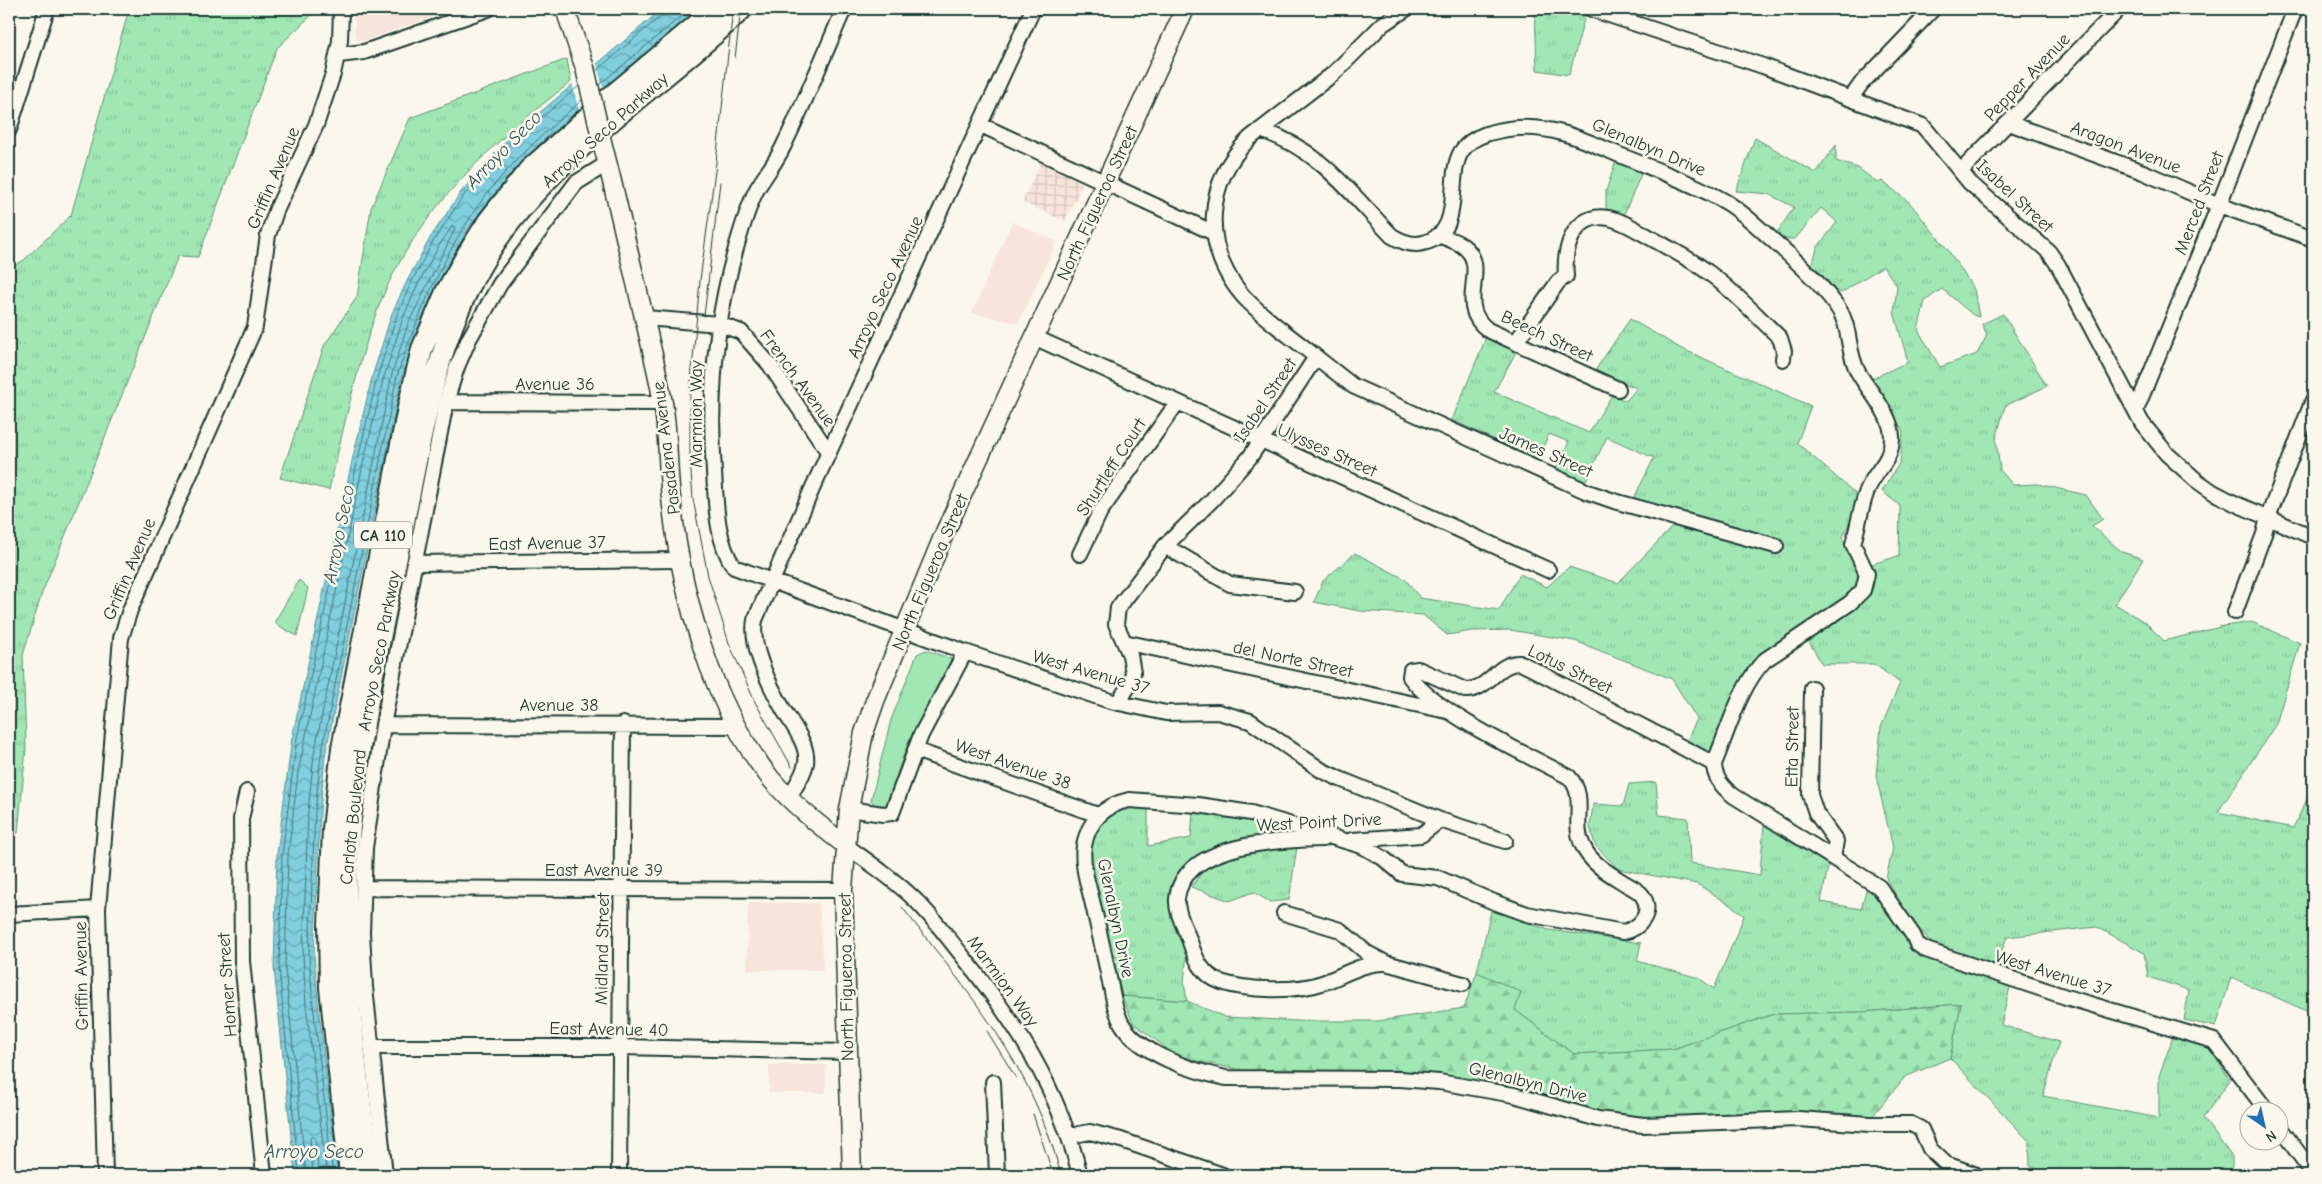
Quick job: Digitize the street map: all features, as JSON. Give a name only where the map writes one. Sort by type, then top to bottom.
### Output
[{"type":"highway","name":"Arroyo Seco Parkway","points":[[350,1175],[330,988],[329,924],[333,829],[342,748],[408,408],[422,349],[446,292],[468,253],[489,220],[529,170],[607,100],[716,9]]},
{"type":"highway","name":"Arroyo Seco Parkway","points":[[369,1175],[349,1006],[346,908],[351,816],[362,737],[426,413],[441,357],[460,307],[486,257],[504,231],[542,184],[582,147],[742,9]]},
{"type":"main road","name":"Pasadena Avenue","points":[[565,9],[585,68],[645,318],[667,429],[671,505],[695,620],[708,658],[736,726],[764,770],[789,797],[824,829],[845,845]]},
{"type":"main road","name":"North Figueroa Street","points":[[852,1175],[843,890],[845,845],[864,733],[874,701],[945,532],[1036,338],[1185,9]]},
{"type":"street","points":[[9,130],[47,9]]},
{"type":"street","name":"Griffin Avenue","points":[[105,1175],[98,909],[119,652],[124,626],[254,327],[264,255],[271,223],[316,124],[339,55],[341,9]]},
{"type":"street","points":[[339,55],[364,52],[488,9]]},
{"type":"street","name":"Marmion Way","points":[[772,582],[734,567],[727,557],[724,546],[716,499],[712,410],[713,371],[718,324],[743,225],[756,190],[782,148],[844,9]]},
{"type":"street","name":"Arroyo Seco Avenue","points":[[772,582],[829,452],[1034,9]]},
{"type":"street","name":"Isabel Street","points":[[1118,703],[1131,682],[1133,663],[1116,624],[1118,608],[1164,546],[1232,479],[1261,441],[1316,357],[1255,308],[1242,295],[1224,266],[1214,233],[1214,202],[1223,174],[1239,148],[1333,74],[1384,24],[1406,9]]},
{"type":"street","name":"Isabel Street","points":[[1591,9],[1763,66],[1923,126],[1982,194],[2037,241],[2053,259],[2142,423],[2167,454],[2196,480],[2236,504],[2313,537]]},
{"type":"street","points":[[1851,98],[1861,84],[1933,9]]},
{"type":"street","name":"Merced Street","points":[[2136,410],[2219,205],[2295,9]]},
{"type":"street","name":"Pepper Avenue","points":[[1961,171],[2116,10]]},
{"type":"street","name":"Aragon Avenue","points":[[2009,122],[2143,172],[2219,205],[2313,240]]},
{"type":"street","points":[[981,125],[1214,233]]},
{"type":"street","name":"Glenalbyn Drive","points":[[1438,235],[1448,224],[1451,215],[1457,161],[1461,152],[1474,139],[1483,135],[1518,128],[1551,130],[1579,138],[1703,190],[1735,208],[1806,270],[1838,306],[1847,324],[1854,364],[1885,415],[1893,437],[1888,459],[1867,490],[1852,544],[1867,574],[1863,590],[1850,603],[1765,660],[1756,669],[1748,683],[1714,764]]},
{"type":"street","points":[[1260,130],[1278,136],[1309,153],[1392,236],[1409,244],[1420,244],[1438,235]]},
{"type":"street","name":"Carlota Boulevard","points":[[385,1175],[371,1047],[362,932],[365,848],[383,724],[446,402],[457,367],[469,339],[500,284],[576,183],[608,164]]},
{"type":"street","points":[[1516,342],[1558,282],[1566,276],[1566,247],[1574,231],[1590,220],[1605,218],[1621,222],[1693,261],[1709,273],[1780,338],[1784,351],[1783,359]]},
{"type":"street","name":"Beech Street","points":[[1438,235],[1463,246],[1470,253],[1475,276],[1473,314],[1478,323],[1488,330],[1618,389]]},
{"type":"street","name":"French Avenue","points":[[645,318],[718,324],[741,332],[770,365],[829,452]]},
{"type":"street","name":"Ulysses Street","points":[[1036,338],[1548,570]]},
{"type":"street","name":"James Street","points":[[1316,357],[1353,386],[1588,492],[1623,504],[1776,546]]},
{"type":"street","points":[[2235,612],[2264,534],[2268,517],[2313,400]]},
{"type":"street","name":"Avenue 36","points":[[446,402],[663,403]]},
{"type":"street","name":"Shurtleff Court","points":[[1080,554],[1100,512],[1177,403]]},
{"type":"street","points":[[1164,546],[1230,584],[1295,592]]},
{"type":"street","name":"East Avenue 37","points":[[414,563],[681,560]]},
{"type":"street","points":[[772,582],[755,620],[753,629],[759,657],[780,705],[806,751],[807,761],[804,772],[789,797]]},
{"type":"street","name":"West Avenue 37","points":[[772,582],[964,652],[1118,703],[1166,713],[1189,710],[1218,712],[1250,721],[1321,770],[1340,779],[1440,820],[1505,841]]},
{"type":"street","name":"del Norte Street","points":[[1124,642],[1453,712]]},
{"type":"street","points":[[850,809],[883,814],[892,813],[915,750],[964,652]]},
{"type":"street","name":"Lotus Street","points":[[1411,670],[1418,669],[1465,690],[1472,691],[1479,688],[1504,666],[1512,662],[1521,663],[1714,764]]},
{"type":"street","name":"Glenalbyn Drive","points":[[1411,670],[1410,677],[1416,685],[1453,712],[1568,777],[1574,783],[1578,791],[1578,827],[1583,847],[1602,869],[1640,893],[1646,906],[1643,921],[1631,930],[1624,932],[1527,914],[1502,906],[1438,878],[1402,874],[1372,851],[1251,813],[1152,800],[1117,802],[1098,815],[1086,836],[1083,859],[1115,1006],[1121,1023],[1129,1033],[1146,1046],[1187,1068],[1206,1074],[1236,1078],[1400,1079],[1439,1082],[1514,1095],[1598,1119],[1643,1125],[1798,1119],[1870,1124],[1911,1124],[1921,1129],[1930,1149],[1946,1164],[1977,1175]]},
{"type":"street","name":"Etta Street","points":[[1812,688],[1810,795],[1816,813],[1836,841],[1833,858]]},
{"type":"street","name":"Avenue 38","points":[[383,724],[736,726]]},
{"type":"street","name":"Midland Street","points":[[619,1175],[623,724]]},
{"type":"street","name":"West Avenue 38","points":[[915,750],[1098,815]]},
{"type":"street","name":"West Avenue 37","points":[[1714,764],[1714,772],[1727,792],[1879,888],[1913,935],[1917,944],[1926,950],[2056,994],[2214,1041],[2260,1102]]},
{"type":"street","name":"Homer Street","points":[[247,792],[241,819],[242,961],[264,1175]]},
{"type":"street","name":"West Point Drive","points":[[1440,820],[1422,835],[1342,841],[1276,840],[1257,843],[1204,860],[1196,865],[1188,873],[1177,898],[1179,911],[1202,969],[1209,976],[1227,984],[1250,988],[1303,987],[1326,982],[1366,964],[1386,963],[1463,984]]},
{"type":"street","name":"Marmion Way","points":[[845,845],[912,896],[935,921],[997,1000],[1039,1066],[1051,1089],[1069,1136],[1080,1175]]},
{"type":"street","name":"East Avenue 39","points":[[364,888],[843,890]]},
{"type":"street","points":[[9,914],[98,909]]},
{"type":"street","points":[[1284,913],[1340,930],[1367,953],[1386,963]]},
{"type":"street","name":"East Avenue 40","points":[[371,1047],[619,1047],[848,1052]]},
{"type":"street","points":[[993,1082],[997,1175]]},
{"type":"street","points":[[1069,1136],[1090,1132],[1121,1140],[1223,1175]]},
{"type":"street","points":[[2290,1142],[2313,1173]]},
{"type":"shaded area","points":[[355,9],[455,9],[363,41],[358,40],[355,34]]},
{"type":"shaded area","points":[[1041,162],[1083,183],[1065,221],[1022,202]]},
{"type":"shaded area","points":[[1012,222],[1057,242],[1018,323],[972,313]]},
{"type":"shaded area","points":[[748,903],[819,903],[823,970],[747,970]]},
{"type":"shaded area","points":[[769,1065],[826,1065],[826,1093],[769,1093]]},
{"type":"green space","points":[[129,9],[318,9],[277,48],[198,257],[178,256],[42,593],[23,655],[26,748],[18,833],[9,835],[9,269],[24,260],[71,215]]},
{"type":"green space","points":[[1535,9],[1563,9],[1585,16],[1569,75],[1537,70]]},
{"type":"green space","points":[[567,59],[571,82],[514,128],[460,180],[436,208],[396,269],[380,303],[364,349],[329,490],[280,478],[324,346],[357,297],[371,208],[410,118]]},
{"type":"green space","points":[[1755,138],[1816,173],[1836,145],[1836,161],[1858,168],[1878,183],[1882,181],[1909,202],[1948,250],[1974,289],[1979,317],[1973,315],[1942,289],[1925,301],[1918,330],[1940,367],[1977,354],[1987,335],[1982,324],[2003,314],[2047,386],[2005,406],[1996,439],[2000,470],[2013,485],[2038,484],[2086,495],[2103,519],[2092,526],[2122,552],[2143,559],[2115,604],[2146,623],[2164,641],[2224,626],[2252,622],[2300,643],[2276,724],[2218,812],[2293,828],[2313,790],[2313,1014],[2231,977],[2216,1027],[2184,1020],[2189,990],[2148,977],[2144,953],[2097,927],[2007,937],[1995,969],[1932,943],[1910,920],[1886,878],[1893,848],[1876,776],[1881,727],[1900,683],[1874,664],[1822,664],[1808,640],[1848,614],[1869,595],[1873,588],[1874,580],[1872,564],[1899,556],[1900,506],[1882,491],[1900,462],[1903,431],[1871,379],[1908,362],[1894,312],[1897,286],[1883,266],[1841,293],[1828,287],[1812,266],[1817,248],[1837,222],[1821,208],[1795,239],[1782,239],[1776,234],[1794,207],[1768,194],[1736,191]]},
{"type":"green space","points":[[1616,161],[1642,172],[1624,214],[1606,211],[1606,191]]},
{"type":"green space","points":[[1630,319],[1680,348],[1811,406],[1797,443],[1857,495],[1852,518],[1842,538],[1853,558],[1857,571],[1855,593],[1747,678],[1710,753],[1687,740],[1697,719],[1672,679],[1575,641],[1510,630],[1472,631],[1447,635],[1423,615],[1360,611],[1314,602],[1323,581],[1355,553],[1405,579],[1420,598],[1499,610],[1520,574],[1547,587],[1569,567],[1618,583],[1673,526],[1778,554],[1783,539],[1634,498],[1654,458],[1607,437],[1585,482],[1556,469],[1569,442],[1549,434],[1537,460],[1452,420],[1487,335],[1508,343],[1515,354],[1494,392],[1589,433],[1612,395],[1626,401],[1637,388],[1594,372]]},
{"type":"green space","points":[[299,580],[308,588],[297,636],[274,623]]},
{"type":"green space","points":[[926,650],[951,659],[909,740],[885,808],[876,807],[871,800],[891,720],[917,654]]},
{"type":"green space","points":[[1656,782],[1659,815],[1688,818],[1690,863],[1760,875],[1764,823],[1829,862],[1821,902],[1861,909],[1867,887],[1887,908],[1897,926],[1924,955],[2010,987],[2001,1025],[2059,1042],[2043,1096],[2159,1118],[2159,1076],[2174,1034],[2209,1048],[2230,1080],[2203,1118],[2232,1157],[2232,1175],[2048,1175],[2030,1166],[2029,1141],[1950,1058],[1961,1004],[1862,1012],[1774,1014],[1673,1049],[1574,1054],[1515,1010],[1477,972],[1491,911],[1549,930],[1641,943],[1637,961],[1699,978],[1714,989],[1744,916],[1731,905],[1697,884],[1618,869],[1595,845],[1590,827],[1593,804],[1623,806],[1629,784]]},
{"type":"green space","points":[[1148,806],[1148,846],[1191,838],[1193,812],[1247,819],[1300,834],[1271,836],[1246,841],[1208,854],[1195,861],[1174,919],[1187,953],[1184,982],[1187,1001],[1122,996],[1098,898],[1090,848],[1093,833],[1104,819],[1112,815],[1121,811]]},
{"type":"green space","points":[[1270,847],[1297,847],[1289,900],[1270,902],[1253,892],[1230,901],[1191,887],[1205,869],[1227,857]]},
{"type":"green space","points":[[1477,972],[1521,992],[1515,1010],[1574,1054],[1673,1049],[1774,1014],[1862,1012],[1961,1004],[1950,1058],[1905,1077],[1870,1119],[1663,1120],[1622,1117],[1473,1080],[1426,1074],[1281,1069],[1246,1071],[1178,1057],[1133,1023],[1122,996],[1187,1001],[1225,1017],[1298,1021],[1378,1021],[1464,1008]]},
{"type":"water","name":"Arroyo Seco","points":[[662,9],[698,9],[547,137],[515,169],[490,199],[467,230],[419,329],[402,377],[325,756],[320,812],[314,955],[338,1175],[295,1175],[274,968],[277,854],[292,738],[352,461],[372,377],[392,313],[430,238],[461,192],[506,141]]},
{"type":"pier","points":[[596,61],[604,91],[579,112],[572,82]]},
{"type":"tram line","points":[[733,9],[715,171],[700,280],[690,392],[690,458],[693,499],[708,576],[729,643],[755,702],[792,767]]},
{"type":"tram line","points":[[735,58],[741,9]]},
{"type":"tram line","points":[[704,316],[720,182]]},
{"type":"tram line","points":[[902,907],[975,1001],[1016,1065],[1049,1135],[1061,1175]]},
{"type":"tram line","points":[[987,1031],[1016,1078]]},
{"type":"tram line","points":[[1033,1114],[1051,1168]]}]
